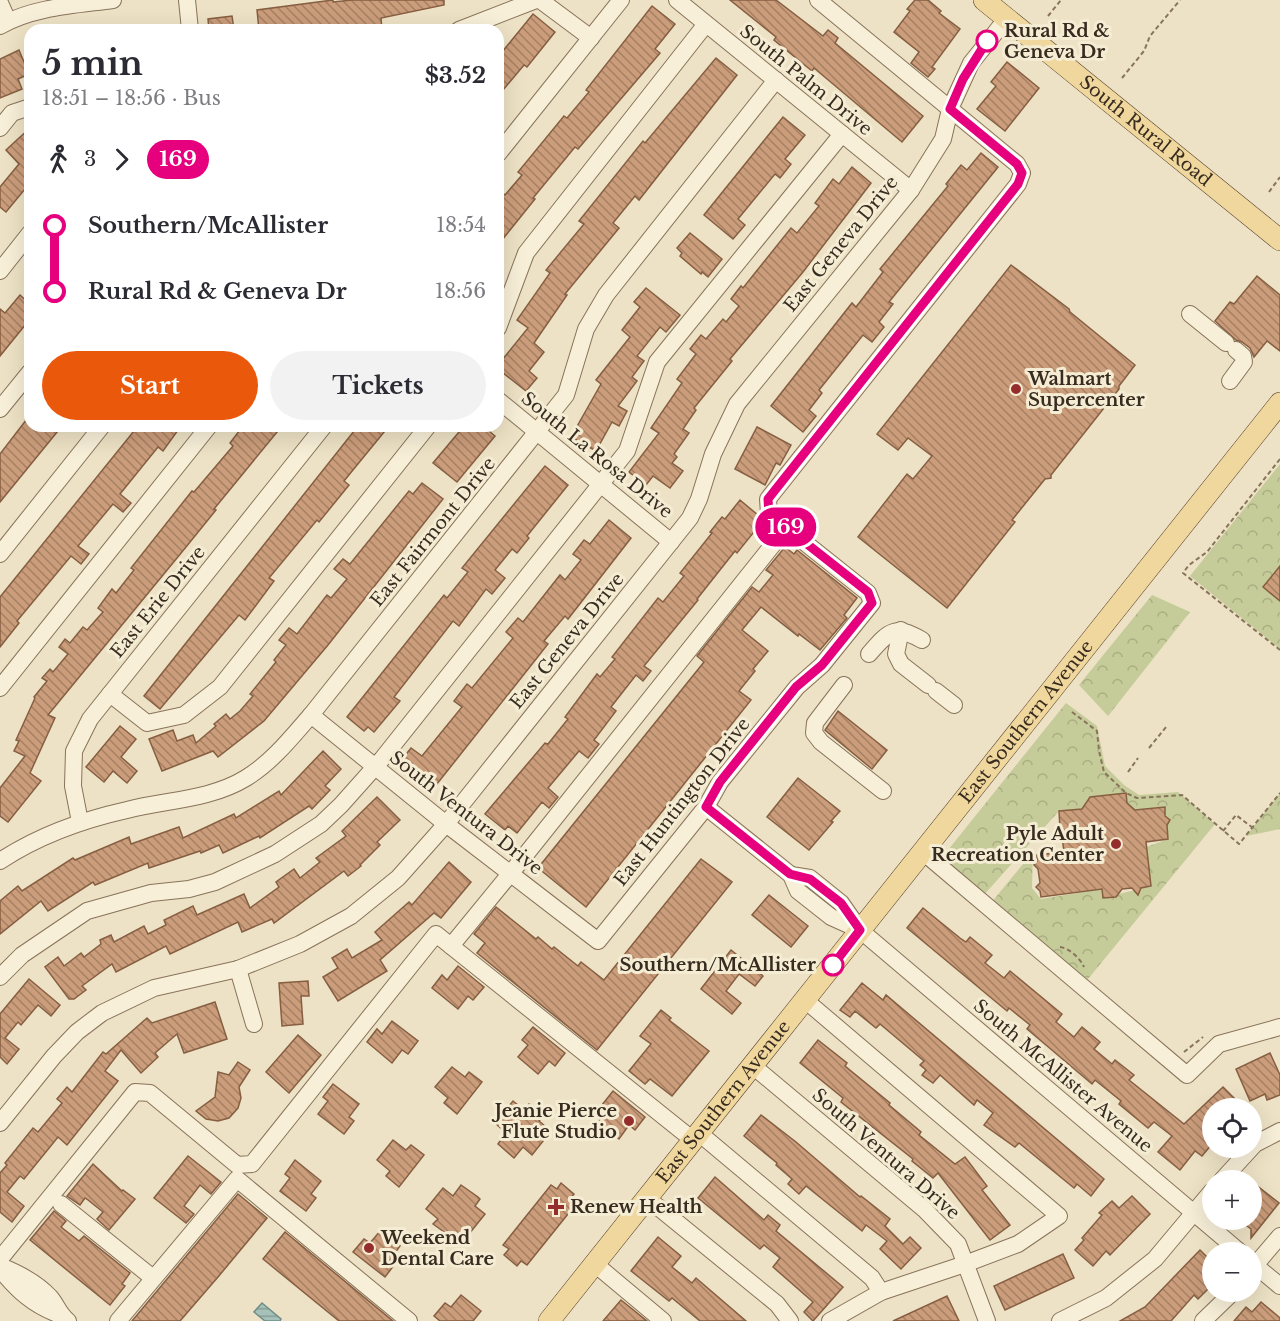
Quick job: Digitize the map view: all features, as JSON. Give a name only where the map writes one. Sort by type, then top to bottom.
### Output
[{"type":"main road","name":"South Rural Road","points":[[984,0],[1280,240]]},
{"type":"main road","name":"East Southern Avenue","points":[[549,1321],[1280,403]]},
{"type":"street","points":[[0,3],[4,24],[46,9],[113,0]]},
{"type":"street","points":[[187,0],[189,24]]},
{"type":"street","points":[[475,24],[538,0],[591,38]]},
{"type":"street","points":[[504,147],[621,0]]},
{"type":"street","name":"South Palm Drive","points":[[677,0],[911,189]]},
{"type":"street","points":[[450,946],[787,527],[769,514],[768,499],[1020,179],[1022,173],[1017,164],[818,0]]},
{"type":"street","name":"East Geneva Drive","points":[[0,1123],[54,1056],[77,1032],[102,1013],[154,988],[238,969],[300,944],[351,916],[398,878],[446,824],[690,518],[699,499],[713,454],[737,404],[911,189],[943,139],[950,109],[971,63],[1007,18]]},
{"type":"street","points":[[504,312],[526,253],[706,24]]},
{"type":"street","name":"East Fairmont Drive","points":[[0,861],[33,842],[80,822],[128,809],[207,795],[245,778],[279,752],[566,395],[586,329],[606,295],[776,80]]},
{"type":"street","points":[[0,128],[12,113],[24,109]]},
{"type":"street","points":[[0,976],[22,955],[87,911],[151,893],[189,889],[215,882],[275,854],[321,824],[341,805],[375,767],[627,451],[657,362],[842,134]]},
{"type":"street","points":[[0,271],[24,241]]},
{"type":"street","points":[[1190,314],[1243,356],[1244,362],[1230,381]]},
{"type":"street","points":[[0,409],[24,379]]},
{"type":"street","name":"South La Rosa Drive","points":[[504,405],[671,542]]},
{"type":"street","points":[[0,554],[97,432]]},
{"type":"street","points":[[0,688],[204,432]]},
{"type":"street","name":"East Erie Drive","points":[[80,822],[73,786],[74,751],[90,719],[319,432]]},
{"type":"street","points":[[110,694],[147,723],[184,715],[220,687],[423,432]]},
{"type":"street","name":"East Huntington Drive","points":[[598,941],[706,807],[720,782],[796,687],[822,665],[872,603],[868,592],[787,527]]},
{"type":"street","points":[[869,654],[888,634],[901,630],[922,640]]},
{"type":"street","points":[[901,630],[896,654],[901,664],[954,705]]},
{"type":"street","points":[[844,685],[815,723],[814,733],[821,742],[883,791]]},
{"type":"street","name":"South Ventura Drive","points":[[311,715],[446,824],[598,941]]},
{"type":"street","name":"South McAllister Avenue","points":[[706,807],[790,874],[810,879],[841,903],[860,930],[1229,1242]]},
{"type":"street","points":[[923,852],[1187,1075],[1219,1044],[1280,1027]]},
{"type":"street","points":[[0,1258],[135,1092],[150,1093],[237,1165],[252,1164],[436,934],[872,1278],[881,1292]]},
{"type":"street","points":[[238,969],[254,1024]]},
{"type":"street","points":[[805,1000],[1059,1216],[1018,1244],[881,1292],[830,1321]]},
{"type":"street","name":"South Ventura Drive","points":[[753,1066],[924,1209],[958,1244],[987,1321]]},
{"type":"street","points":[[1231,1170],[1255,1144],[1280,1131]]},
{"type":"street","points":[[118,1321],[237,1179],[409,1321]]},
{"type":"street","points":[[647,1198],[777,1304],[790,1321]]},
{"type":"street","points":[[1060,1321],[1106,1298],[1155,1259],[1202,1202]]},
{"type":"street","points":[[61,1204],[153,1278]]},
{"type":"street","points":[[1262,1255],[1280,1236]]},
{"type":"street","points":[[595,1264],[663,1321]]},
{"type":"street","points":[[0,1267],[22,1275],[50,1298],[61,1319]]},
{"type":"street","points":[[1262,1273],[1280,1286]]},
{"type":"street","points":[[1203,1321],[1223,1302]]},
{"type":"path","points":[[1047,16],[1061,0]]},
{"type":"path","points":[[1122,78],[1144,51],[1150,36],[1179,0]]},
{"type":"path","points":[[1269,192],[1280,177]]},
{"type":"path","points":[[1280,459],[1207,552],[1189,565],[1183,573],[1280,650]]},
{"type":"path","points":[[1072,712],[1097,731],[1104,772],[1126,793],[1137,798],[1182,795],[1239,844],[1280,793]]},
{"type":"path","points":[[1149,748],[1166,727]]},
{"type":"path","points":[[1128,772],[1138,758]]},
{"type":"path","points":[[1223,831],[1236,815],[1253,828]]},
{"type":"path","points":[[1055,946],[1065,947],[1074,954],[1082,962],[1085,971]]},
{"type":"path","points":[[1174,1049],[1185,1052],[1205,1036]]},
{"type":"green space","points":[[1280,464],[1280,649],[1190,576]]},
{"type":"green space","points":[[1152,595],[1190,612],[1108,716],[1079,685]]},
{"type":"green space","points":[[1066,703],[1097,726],[1105,766],[1124,785],[1139,795],[1178,792],[1215,824],[1088,979],[1051,954],[990,904],[1033,852],[1032,888],[1041,899],[1102,889],[1103,898],[1151,886],[1146,847],[1168,839],[1164,807],[1135,810],[1127,803],[1126,793],[1088,798],[1082,809],[1059,811],[983,896],[940,860]]},
{"type":"green space","points":[[1280,793],[1280,829],[1246,836]]},
{"type":"water","points":[[262,1303],[281,1319],[280,1321],[265,1321],[254,1312]]},
{"type":"building","points":[[333,0],[333,2],[444,0],[444,5],[381,18],[382,24],[258,24],[257,10]]},
{"type":"building","points":[[730,0],[776,0],[823,36],[828,30],[838,38],[835,43],[923,116],[902,142],[814,68],[812,71],[774,40],[776,37]]},
{"type":"building","points":[[915,0],[928,0],[941,11],[939,13],[960,29],[932,67],[935,69],[928,77],[911,63],[919,52],[894,32],[910,11],[907,9]]},
{"type":"building","points":[[652,6],[675,24],[655,49],[660,53],[578,149],[575,147],[504,238],[504,194],[522,175],[518,172],[564,116],[567,118],[589,92],[586,90]]},
{"type":"building","points":[[533,14],[555,32],[527,67],[524,65],[504,89],[504,50]]},
{"type":"building","points":[[232,16],[233,24],[208,24],[208,19]]},
{"type":"building","points":[[19,50],[24,62],[24,76],[18,79],[22,89],[0,98],[0,59]]},
{"type":"building","points":[[716,58],[737,75],[639,200],[635,196],[613,223],[619,228],[565,294],[567,295],[534,343],[544,352],[529,371],[537,378],[526,391],[504,374],[504,358],[528,328],[517,320],[550,273],[546,270],[584,224],[579,221],[643,141],[645,143]]},
{"type":"building","points":[[1007,62],[1039,88],[1005,131],[977,109],[996,86],[991,82]]},
{"type":"building","points":[[783,117],[805,135],[785,159],[791,164],[780,178],[775,174],[738,219],[745,225],[733,239],[704,215]]},
{"type":"building","points":[[24,134],[24,190],[6,212],[0,207],[0,187],[19,164],[6,150]]},
{"type":"building","points":[[981,153],[998,167],[889,302],[893,304],[879,322],[884,327],[872,342],[863,335],[819,390],[822,393],[809,410],[816,416],[803,432],[771,406],[852,303],[856,307],[883,272],[880,269],[948,186],[946,184],[961,165],[967,170]]},
{"type":"building","points":[[852,167],[871,183],[803,272],[730,359],[732,361],[694,408],[696,410],[683,429],[689,433],[674,454],[677,457],[672,463],[683,471],[670,488],[653,476],[646,485],[629,472],[659,433],[651,428],[682,383],[677,379],[696,354],[690,349],[701,335],[706,339],[723,319],[726,322],[739,306],[731,299],[741,286],[743,288],[791,228],[797,233],[819,206],[815,203],[833,179],[839,184]]},
{"type":"building","points":[[690,233],[722,259],[708,277],[702,272],[701,274],[680,256],[682,253],[677,248]]},
{"type":"building","name":"Walmart Supercenter","points":[[1011,265],[1069,309],[1135,365],[1051,478],[1045,479],[1012,520],[1015,522],[947,608],[858,537],[907,474],[913,479],[932,456],[908,438],[898,450],[877,434]]},
{"type":"building","points":[[1257,276],[1280,295],[1280,351],[1267,341],[1254,357],[1250,348],[1236,340],[1215,321],[1230,302],[1234,304]]},
{"type":"building","points":[[646,288],[680,315],[666,332],[660,327],[637,356],[644,361],[632,377],[637,381],[618,406],[627,411],[619,426],[612,422],[596,451],[571,437],[601,384],[596,380],[630,337],[622,330],[640,307],[634,302]]},
{"type":"building","points":[[20,295],[24,299],[24,326],[0,356],[0,309],[5,313]]},
{"type":"building","points":[[24,423],[24,432],[57,432],[0,502],[0,454]]},
{"type":"building","points":[[757,427],[791,445],[780,465],[776,463],[765,485],[735,469]]},
{"type":"building","points":[[133,432],[177,432],[163,451],[158,447],[120,494],[131,503],[123,512],[113,504],[78,546],[89,554],[81,564],[71,556],[17,621],[19,623],[0,647],[0,597]]},
{"type":"building","points":[[238,432],[277,432],[48,715],[55,718],[30,773],[41,781],[8,822],[0,816],[0,788],[25,756],[14,751],[19,741],[16,740],[34,697],[47,681],[42,678],[50,669],[53,672],[68,654],[59,647],[65,639],[70,643],[83,627],[87,630],[103,612],[98,608],[112,589],[116,593],[134,570],[131,568],[192,491],[194,492],[233,446],[230,443]]},
{"type":"building","points":[[353,432],[384,432],[344,481],[349,485],[269,578],[274,581],[245,620],[239,615],[160,709],[144,696]]},
{"type":"building","points":[[459,432],[490,432],[495,436],[457,482],[433,463]]},
{"type":"building","points":[[545,466],[568,485],[527,536],[529,538],[517,553],[512,549],[495,570],[505,578],[492,594],[486,589],[459,626],[453,621],[394,697],[400,701],[374,732],[368,727],[364,731],[347,717],[444,595],[447,598],[468,572],[462,568]]},
{"type":"building","points":[[422,483],[443,499],[328,645],[264,721],[218,757],[213,751],[162,771],[149,739],[173,730],[177,741],[193,735],[196,743],[226,714],[230,719],[240,711],[253,696],[250,694],[276,662],[274,660],[286,645],[279,640],[289,628],[297,634],[327,595],[331,598],[347,579],[334,569],[343,559],[350,564],[409,491],[413,494]]},
{"type":"building","points":[[740,500],[759,516],[762,522],[737,553],[735,551],[644,666],[651,671],[643,681],[636,675],[611,707],[616,711],[594,740],[599,744],[588,758],[579,751],[548,788],[558,797],[549,808],[542,802],[517,833],[508,826],[505,830],[485,814],[545,743],[548,744],[568,719],[565,717],[597,674],[600,677],[615,659],[612,657],[658,598],[663,602],[684,576],[680,573],[712,533],[710,532],[722,517],[725,519]]},
{"type":"building","points":[[609,520],[631,538],[568,619],[565,616],[544,641],[548,644],[433,789],[400,762],[411,748],[422,756],[462,707],[454,701],[467,684],[472,688],[513,638],[506,632],[518,618],[523,622],[560,575],[565,580],[581,560],[573,554],[584,540],[590,544]]},
{"type":"building","points":[[785,547],[794,554],[797,550],[857,598],[844,615],[847,618],[820,650],[761,607],[742,630],[768,651],[739,691],[751,700],[586,907],[538,868],[704,662],[697,656],[752,587],[759,592],[773,575],[766,570]]},
{"type":"building","points":[[1280,566],[1280,601],[1263,587]]},
{"type":"building","points":[[838,711],[887,750],[872,769],[825,730]]},
{"type":"building","points":[[120,726],[136,739],[121,757],[137,771],[127,783],[113,771],[104,782],[86,767]]},
{"type":"building","points":[[323,751],[341,769],[325,786],[330,790],[312,809],[309,806],[260,838],[259,836],[223,853],[219,845],[201,853],[200,851],[149,868],[148,863],[95,885],[93,882],[48,911],[41,901],[0,934],[0,901],[18,886],[22,891],[73,858],[75,860],[129,837],[131,844],[179,827],[183,838],[234,814],[236,818],[279,791],[281,795]]},
{"type":"building","points":[[798,778],[840,811],[809,850],[767,817]]},
{"type":"building","name":"Pyle Adult Recreation Center","points":[[1126,793],[1127,803],[1135,810],[1165,807],[1165,816],[1170,820],[1167,825],[1168,839],[1146,842],[1151,886],[1141,888],[1138,895],[1132,888],[1122,889],[1116,897],[1103,898],[1102,889],[1041,897],[1036,887],[1040,883],[1038,869],[1034,865],[1037,855],[1064,852],[1062,837],[1057,834],[1060,829],[1059,811],[1082,809],[1090,797]]},
{"type":"building","points":[[377,797],[400,820],[377,842],[380,845],[361,866],[348,876],[344,871],[274,923],[272,919],[242,932],[238,922],[170,954],[166,946],[116,972],[112,964],[82,986],[86,990],[74,999],[69,999],[45,967],[58,957],[64,966],[81,953],[84,957],[101,944],[100,940],[111,935],[114,942],[144,926],[148,934],[166,925],[164,920],[193,906],[197,915],[244,894],[250,908],[279,887],[276,882],[294,869],[300,878],[320,862],[316,858],[346,836],[342,831]]},
{"type":"building","points":[[701,859],[732,882],[597,1050],[477,953],[485,943],[474,934],[496,907],[536,939],[538,937],[552,949],[554,947],[578,966],[581,962],[604,980]]},
{"type":"building","points":[[449,862],[471,882],[441,918],[434,913],[380,960],[387,971],[338,1001],[323,977],[338,968],[332,958],[347,949],[352,958],[382,940],[375,932],[409,902],[412,905]]},
{"type":"building","points":[[769,895],[808,926],[791,947],[752,915]]},
{"type":"building","points":[[923,908],[960,938],[966,942],[970,937],[992,955],[985,963],[1004,978],[1010,971],[1062,1014],[1056,1022],[1074,1037],[1082,1027],[1100,1042],[1094,1049],[1112,1064],[1115,1060],[1134,1075],[1129,1080],[1184,1124],[1202,1107],[1202,1156],[1195,1151],[1180,1170],[1158,1152],[1172,1136],[1154,1122],[1148,1128],[1119,1104],[1121,1101],[1095,1080],[1092,1084],[1027,1029],[1030,1025],[1009,1008],[1007,1011],[907,928]]},
{"type":"building","points":[[731,950],[763,976],[755,986],[739,974],[726,991],[741,1003],[732,1014],[701,989]]},
{"type":"building","points":[[458,966],[484,987],[473,1000],[468,996],[458,1009],[432,988],[442,975],[447,980]]},
{"type":"building","points":[[29,979],[60,1005],[51,1016],[38,1005],[21,1025],[18,1022],[5,1038],[19,1049],[7,1064],[0,1057],[0,1014]]},
{"type":"building","points":[[308,981],[309,996],[301,996],[303,1024],[282,1026],[279,983]]},
{"type":"building","points":[[862,983],[883,1000],[886,995],[1104,1179],[1091,1196],[1077,1184],[1074,1188],[1019,1143],[1015,1147],[984,1125],[993,1113],[977,1100],[974,1105],[940,1075],[933,1083],[922,1075],[926,1070],[920,1065],[924,1061],[880,1024],[876,1028],[855,1011],[850,1017],[840,1010]]},
{"type":"building","points":[[215,1002],[227,1039],[184,1053],[177,1034],[155,1053],[158,1057],[141,1073],[121,1050],[105,1071],[118,1081],[67,1145],[58,1137],[24,1179],[20,1176],[7,1192],[24,1206],[12,1222],[0,1212],[0,1173],[7,1165],[5,1163],[33,1128],[38,1132],[62,1103],[57,1099],[67,1087],[72,1092],[103,1052],[106,1054],[147,1018],[152,1023]]},
{"type":"building","points":[[661,1010],[671,1018],[669,1020],[709,1051],[672,1096],[650,1079],[645,1084],[629,1071],[651,1044],[640,1036]]},
{"type":"building","points":[[392,1021],[418,1041],[408,1054],[402,1050],[392,1063],[367,1042],[377,1029],[382,1034]]},
{"type":"building","points":[[533,1027],[565,1053],[555,1066],[549,1061],[538,1074],[518,1057],[528,1045],[522,1040]]},
{"type":"building","points":[[298,1035],[321,1055],[289,1093],[266,1072]]},
{"type":"building","points":[[818,1040],[847,1063],[845,1066],[921,1132],[919,1135],[955,1164],[965,1157],[987,1186],[982,1190],[1010,1225],[990,1240],[938,1173],[933,1178],[912,1161],[913,1159],[841,1102],[843,1098],[800,1063]]},
{"type":"building","points":[[1270,1053],[1280,1075],[1280,1095],[1267,1100],[1265,1094],[1256,1098],[1249,1098],[1236,1069]]},
{"type":"building","points":[[238,1062],[250,1070],[239,1087],[241,1098],[238,1108],[229,1118],[218,1121],[206,1119],[196,1111],[215,1097],[218,1072],[229,1075]]},
{"type":"building","points":[[452,1067],[465,1077],[469,1072],[482,1082],[457,1114],[444,1103],[448,1098],[435,1087]]},
{"type":"building","points":[[333,1084],[359,1104],[349,1117],[354,1121],[344,1134],[318,1114],[328,1101],[323,1097]]},
{"type":"building","points":[[1223,1087],[1234,1098],[1211,1098]]},
{"type":"building","points":[[613,1091],[645,1117],[635,1130],[629,1125],[619,1139],[598,1122],[608,1110],[602,1105]]},
{"type":"building","points":[[513,1101],[524,1110],[529,1104],[543,1116],[539,1121],[551,1131],[532,1155],[523,1147],[514,1158],[498,1144],[506,1133],[495,1123]]},
{"type":"building","points":[[761,1115],[890,1219],[885,1226],[903,1244],[910,1237],[921,1248],[901,1269],[880,1249],[887,1241],[866,1225],[862,1231],[806,1186],[799,1194],[788,1184],[792,1179],[776,1165],[777,1163],[744,1136]]},
{"type":"building","points":[[393,1140],[406,1150],[411,1145],[424,1155],[399,1187],[386,1176],[390,1171],[377,1160]]},
{"type":"building","points":[[188,1156],[221,1182],[211,1194],[200,1185],[184,1206],[194,1214],[186,1223],[154,1198]]},
{"type":"building","points":[[295,1160],[321,1181],[311,1194],[316,1198],[306,1211],[280,1191],[290,1178],[285,1174]]},
{"type":"building","points":[[93,1164],[122,1191],[135,1199],[109,1230],[97,1219],[103,1212],[85,1198],[80,1205],[67,1196]]},
{"type":"building","points":[[715,1177],[764,1220],[768,1215],[780,1225],[776,1231],[843,1287],[813,1321],[804,1312],[813,1302],[773,1267],[780,1258],[764,1245],[760,1249],[698,1198]]},
{"type":"building","points":[[561,1183],[574,1194],[570,1199],[576,1204],[527,1265],[521,1261],[517,1266],[504,1255],[509,1249],[503,1245],[551,1185],[557,1189]]},
{"type":"building","points":[[461,1185],[480,1199],[475,1206],[485,1214],[461,1244],[433,1224],[438,1219],[426,1209],[443,1188],[453,1196]]},
{"type":"building","points":[[1262,1190],[1279,1203],[1262,1224]]},
{"type":"building","points":[[238,1194],[267,1218],[218,1277],[180,1321],[132,1321]]},
{"type":"building","points":[[1132,1196],[1150,1214],[1110,1255],[1106,1251],[1093,1266],[1075,1250],[1102,1215],[1099,1213],[1112,1201],[1119,1208]]},
{"type":"building","points":[[54,1211],[66,1221],[61,1227],[79,1241],[84,1236],[130,1273],[122,1284],[125,1286],[110,1305],[30,1240]]},
{"type":"building","points":[[381,1230],[400,1246],[390,1260],[395,1264],[385,1277],[353,1252],[364,1239],[370,1243]]},
{"type":"building","points":[[1251,1230],[1257,1230],[1251,1238]]},
{"type":"building","points":[[285,1232],[393,1321],[339,1321],[263,1259]]},
{"type":"building","points":[[658,1237],[681,1256],[672,1267],[692,1283],[696,1278],[746,1321],[700,1321],[672,1298],[669,1301],[631,1271]]},
{"type":"building","points":[[1200,1250],[1202,1252],[1202,1295],[1198,1299],[1194,1295],[1171,1321],[1120,1321],[1145,1307]]},
{"type":"building","points":[[1063,1254],[1074,1278],[1005,1310],[994,1286]]},
{"type":"building","points":[[461,1295],[481,1311],[473,1321],[440,1321],[434,1316],[445,1303],[451,1307]]},
{"type":"building","points":[[947,1296],[959,1321],[893,1321]]},
{"type":"building","points":[[621,1300],[647,1321],[603,1321]]},
{"type":"building","points":[[1261,1302],[1280,1318],[1280,1321],[1234,1321],[1246,1307],[1252,1312]]},
{"type":"bus line","name":"169","points":[[833,965],[860,930],[841,903],[810,879],[790,874],[706,807],[720,782],[796,687],[822,665],[872,603],[868,592],[769,514],[768,499],[1018,184],[1022,173],[1017,164],[950,109],[971,63],[987,41]]},
{"type":"place","name":"Rural Rd & Geneva Dr","points":[[987,41]]},
{"type":"place","name":"Walmart Supercenter","points":[[1016,389]]},
{"type":"place","name":"Pyle Adult Recreation Center","points":[[1116,844]]},
{"type":"place","name":"Southern/McAllister","points":[[833,965]]},
{"type":"place","name":"Jeanie Pierce Flute Studio","points":[[629,1121]]},
{"type":"place","name":"Renew Health","points":[[556,1207]]},
{"type":"place","name":"Weekend Dental Care","points":[[369,1248]]}]
